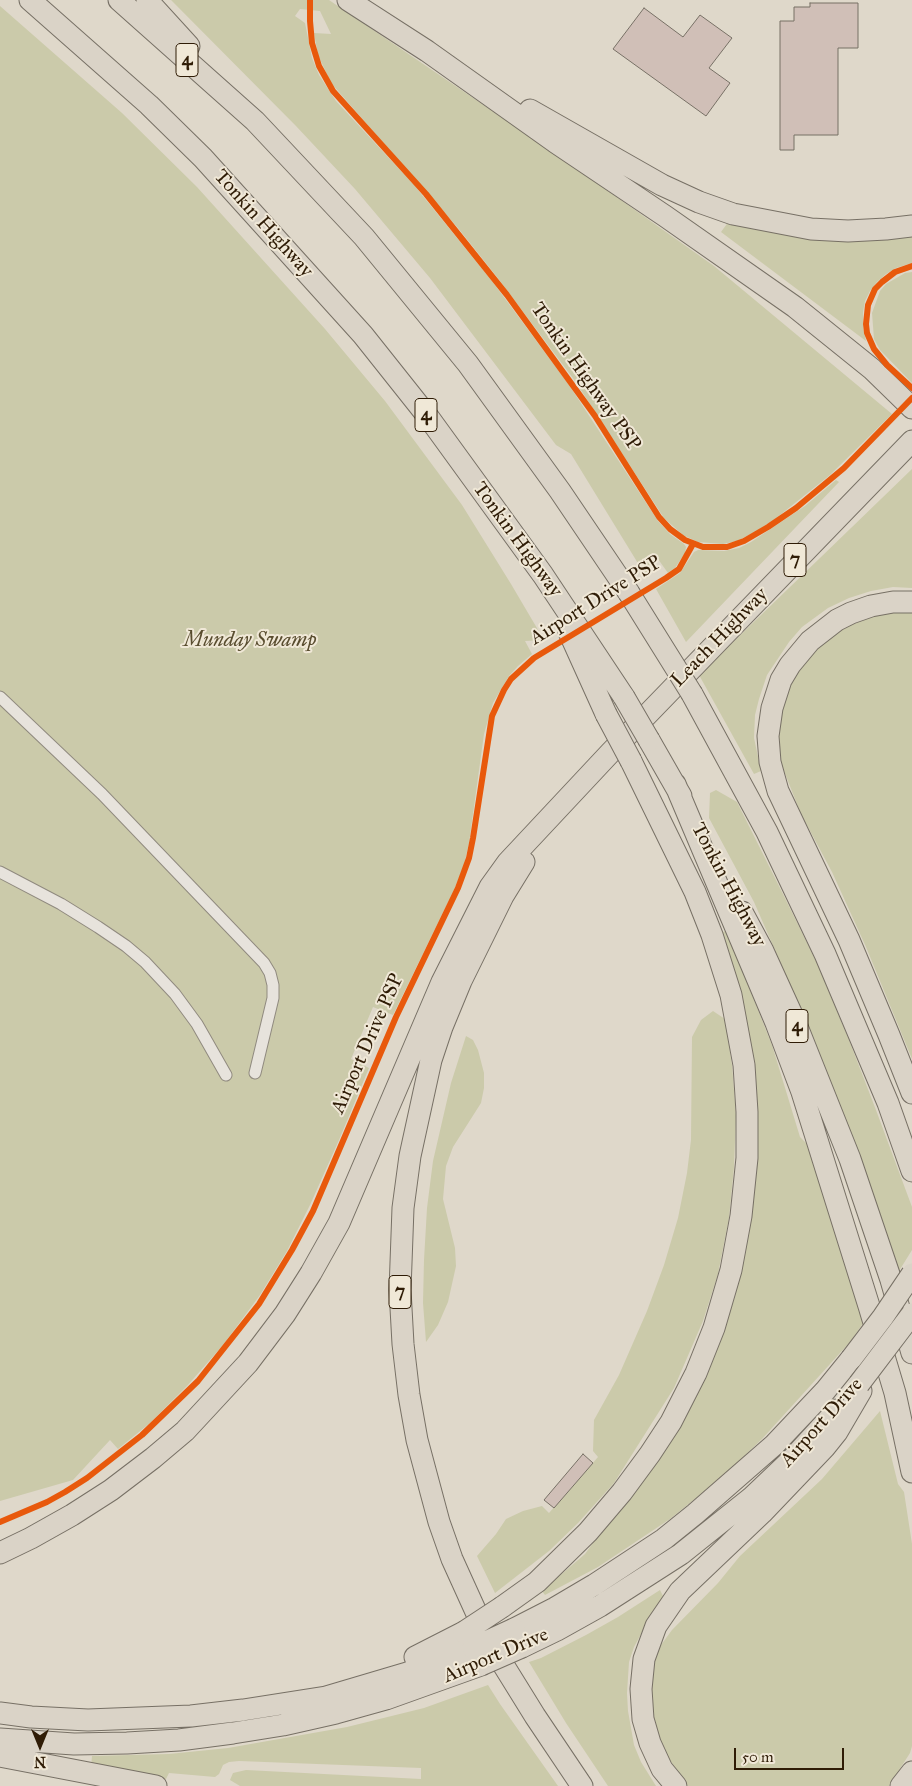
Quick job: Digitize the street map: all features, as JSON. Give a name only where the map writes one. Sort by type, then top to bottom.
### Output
[{"type":"highway","name":"Tonkin Highway","points":[[30,0],[149,105],[203,158],[363,335],[429,418],[543,575],[624,697],[674,784],[762,951],[794,1019],[850,1159],[891,1280],[912,1353]]},
{"type":"highway","name":"4","points":[[119,0],[255,121],[364,237],[468,364],[560,491],[629,593],[692,694],[767,832],[825,954],[888,1103],[912,1171]]},
{"type":"highway","points":[[147,0],[255,121]]},
{"type":"highway","points":[[348,0],[427,51],[554,142],[665,216],[795,307],[830,334],[905,400]]},
{"type":"highway","points":[[427,51],[662,185],[699,202],[733,214],[811,229],[868,230],[912,226]]},
{"type":"highway","name":"Leach Highway","points":[[571,795],[694,664],[912,440]]},
{"type":"highway","points":[[0,1713],[31,1717],[118,1719],[191,1716],[243,1710],[326,1697],[407,1673],[473,1648],[502,1607],[537,1582],[588,1532],[639,1470],[671,1422],[696,1373],[714,1328],[731,1270],[741,1216],[747,1158],[744,1065],[731,995],[712,935],[695,892],[631,760],[606,714],[543,575]]},
{"type":"highway","points":[[912,602],[893,602],[871,606],[851,613],[837,620],[810,641],[790,665],[782,680],[772,708],[768,736],[770,762],[778,791],[849,940],[912,1093]]},
{"type":"highway","points":[[674,784],[776,1023],[802,1092],[895,1393],[912,1472]]},
{"type":"highway","points":[[0,1553],[72,1515],[111,1490],[153,1458],[185,1430],[248,1363],[285,1314],[339,1223],[438,990],[490,887],[508,862],[571,795]]},
{"type":"highway","name":"7","points":[[571,795],[527,857],[503,896],[461,981],[442,1027],[431,1060],[410,1156],[403,1208],[400,1290],[403,1344],[417,1440],[439,1522],[452,1559],[491,1646],[582,1786]]},
{"type":"highway","points":[[518,1638],[554,1608],[594,1586],[664,1539],[774,1445],[825,1391],[883,1317],[912,1274]]},
{"type":"highway","name":"Airport Drive","points":[[0,1739],[65,1743],[127,1743],[179,1740],[283,1725],[386,1699],[473,1648],[558,1630],[600,1606],[681,1554],[751,1498],[792,1459],[860,1388],[912,1314]]},
{"type":"highway","points":[[676,1786],[662,1769],[650,1743],[643,1719],[641,1689],[644,1659],[656,1626],[680,1591],[762,1514],[837,1432],[860,1388]]},
{"type":"highway","points":[[0,1756],[156,1786]]},
{"type":"highway","points":[[901,1786],[912,1772]]},
{"type":"street","points":[[0,697],[102,794],[264,963],[270,972],[273,998],[255,1073]]},
{"type":"street","points":[[0,872],[61,904],[98,927],[145,962],[175,994],[197,1024],[226,1075]]},
{"type":"green space","points":[[171,0],[329,0],[563,159],[714,266],[892,414],[830,475],[775,519],[755,532],[737,541],[723,544],[698,542],[683,535],[664,518],[575,381],[497,277],[458,228],[331,83],[318,55],[314,33],[331,34],[320,11],[300,9],[295,16],[305,23],[312,58],[319,75],[336,101],[414,185],[492,281],[569,385],[658,521],[686,547],[685,553],[675,568],[668,573],[658,559],[647,578],[571,454],[556,445],[430,278],[355,189],[296,126]]},
{"type":"green space","name":"Munday Swamp","points":[[0,6],[122,113],[197,187],[325,329],[385,401],[462,505],[544,640],[525,641],[532,654],[509,676],[493,703],[484,734],[469,843],[464,865],[454,890],[393,1015],[373,1007],[351,1059],[369,1068],[310,1205],[287,1251],[260,1295],[223,1345],[187,1386],[150,1423],[118,1449],[110,1440],[73,1480],[0,1501]]},
{"type":"green space","points":[[729,221],[912,234],[912,263],[896,268],[886,274],[870,291],[865,301],[863,312],[863,328],[866,341],[721,232]]},
{"type":"green space","points":[[912,272],[912,383],[880,350],[874,339],[872,313],[880,291],[886,284],[905,273]]},
{"type":"green space","points":[[912,469],[912,588],[893,587],[849,598],[828,608],[802,627],[789,642],[767,675],[759,699],[755,715],[754,738],[761,771],[754,774],[699,675]]},
{"type":"green space","points":[[836,480],[839,482],[686,642],[656,589],[680,573],[694,552],[698,550],[724,551],[739,548],[751,542],[805,506]]},
{"type":"green space","points":[[912,609],[912,1059],[866,947],[832,872],[801,814],[780,761],[776,742],[786,689],[805,658],[840,628],[880,612]]},
{"type":"green space","points":[[716,790],[737,802],[780,888],[817,963],[876,1110],[912,1207],[912,1250],[899,1271],[863,1168],[815,1042],[754,902],[709,818],[710,793]]},
{"type":"green space","points":[[726,930],[772,1045],[800,1137],[808,1145],[864,1322],[850,1342],[762,1439],[721,1478],[670,1519],[598,1567],[545,1595],[542,1591],[585,1554],[603,1529],[721,1339],[735,1297],[752,1213],[757,1163],[719,935]]},
{"type":"green space","points":[[713,1011],[725,1019],[732,1065],[736,1115],[734,1167],[729,1218],[718,1274],[703,1321],[674,1388],[614,1483],[578,1523],[549,1551],[495,1593],[477,1556],[506,1519],[523,1511],[542,1506],[549,1513],[598,1457],[593,1451],[594,1420],[619,1375],[647,1311],[664,1265],[678,1218],[691,1140],[692,1037],[701,1020]]},
{"type":"green space","points":[[466,1036],[473,1040],[478,1050],[484,1073],[484,1088],[481,1103],[453,1147],[446,1166],[443,1199],[455,1248],[456,1266],[448,1302],[438,1325],[426,1342],[423,1303],[424,1260],[427,1208],[433,1161],[451,1083]]},
{"type":"green space","points":[[880,1411],[898,1484],[904,1492],[912,1544],[912,1746],[910,1753],[889,1786],[688,1786],[665,1753],[651,1715],[650,1697],[653,1663],[658,1649],[672,1630],[718,1583],[740,1556],[822,1479]]},
{"type":"green space","points":[[660,1590],[663,1596],[634,1647],[629,1662],[627,1693],[634,1745],[641,1762],[656,1786],[608,1786],[566,1723],[529,1662],[541,1658],[586,1635]]},
{"type":"green space","points":[[488,1685],[558,1786],[240,1786],[230,1780],[233,1773],[246,1770],[421,1779],[421,1768],[239,1761],[223,1765],[219,1774],[215,1777],[169,1773],[166,1779],[91,1767],[92,1756],[169,1754],[228,1748],[347,1727],[424,1708]]},
{"type":"building","points":[[810,3],[858,3],[858,48],[838,48],[838,135],[794,135],[794,150],[780,150],[780,21],[794,21],[794,7],[810,7]]},
{"type":"building","points":[[644,8],[683,37],[700,15],[732,38],[709,68],[730,83],[706,116],[613,49]]},
{"type":"building","points":[[583,1454],[593,1463],[554,1508],[544,1500]]},
{"type":"cycle path","name":"Tonkin Highway PSP","points":[[310,0],[312,43],[319,66],[333,91],[426,194],[507,295],[595,416],[659,517],[670,529],[685,540],[703,547],[727,547],[744,541],[768,527],[796,508],[844,468],[912,398]]},
{"type":"cycle path","points":[[912,266],[895,272],[875,289],[868,305],[866,324],[867,333],[874,349],[887,365],[912,388]]},
{"type":"cycle path","name":"Airport Drive PSP","points":[[0,1522],[47,1502],[65,1492],[87,1478],[142,1435],[198,1381],[259,1304],[313,1211],[396,1017],[458,888],[469,858],[473,838],[492,716],[504,690],[511,679],[534,658],[679,569],[693,544]]}]
